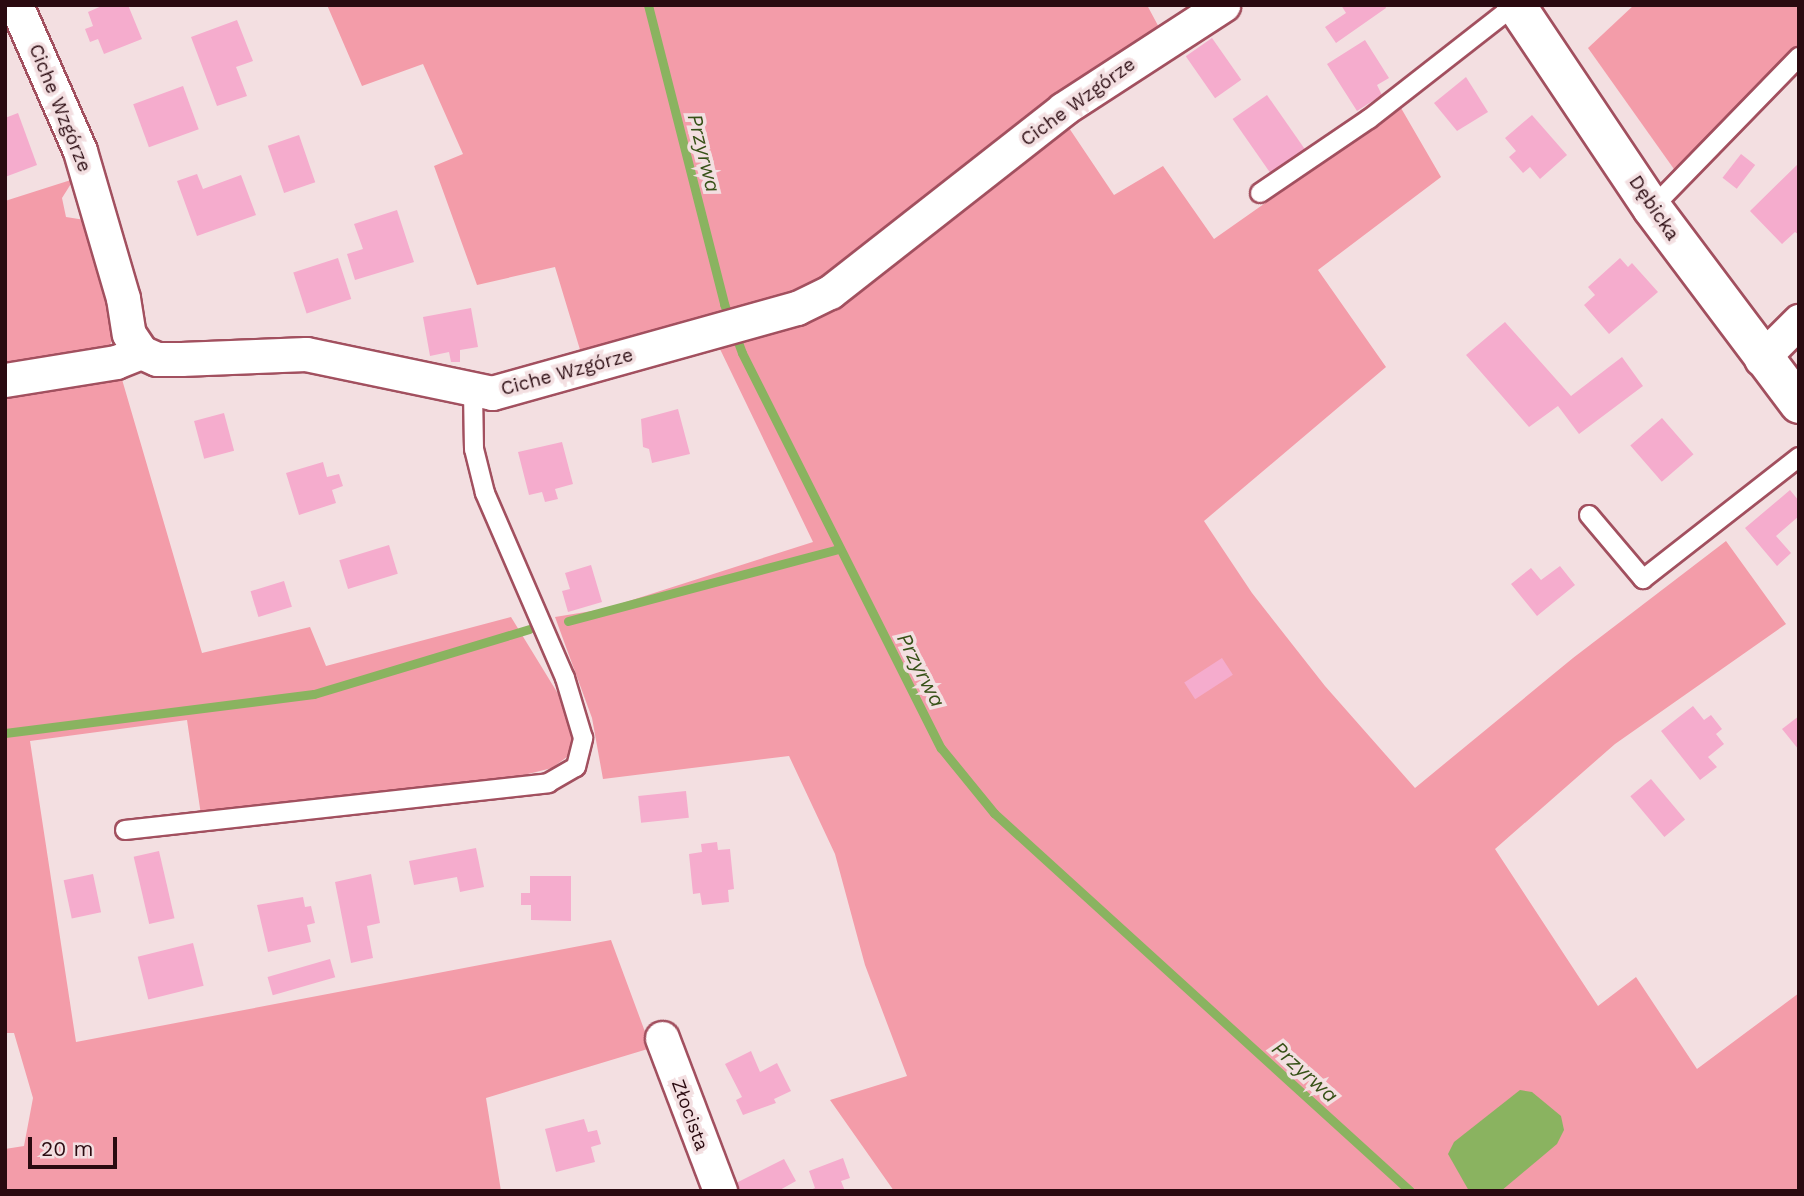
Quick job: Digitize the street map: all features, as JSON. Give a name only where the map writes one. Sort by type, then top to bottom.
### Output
[{"type":"street","name":"Ciche Wzgórze","points":[[16,5],[80,151],[123,298],[129,334],[141,352],[157,359],[306,354],[474,392],[526,386],[797,308],[830,292],[1063,109],[1223,5]]},
{"type":"street","name":"Dębicka","points":[[1516,5],[1652,208],[1761,359],[1799,404]]},
{"type":"street","points":[[1761,359],[1799,321]]},
{"type":"street","points":[[5,380],[116,362],[141,352]]},
{"type":"street","name":"Złocista","points":[[662,1038],[720,1191]]},
{"type":"lane","points":[[1260,193],[1369,119],[1516,5]]},
{"type":"lane","points":[[1652,208],[1799,57]]},
{"type":"lane","points":[[125,830],[548,783],[576,767],[583,737],[565,678],[485,493],[474,449],[474,392]]},
{"type":"lane","points":[[1589,515],[1643,579],[1799,457]]},
{"type":"shaded area","points":[[327,5],[1147,5],[1162,33],[811,289],[581,353],[555,267],[477,285],[434,166],[463,154],[423,64],[362,86]]},
{"type":"shaded area","points":[[1634,5],[1799,5],[1799,47],[1681,179],[1588,48]]},
{"type":"shaded area","points":[[1401,108],[1441,177],[1318,270],[1386,367],[1204,521],[1252,593],[1325,686],[1415,788],[1573,658],[1726,541],[1786,624],[1615,744],[1495,849],[1598,1006],[1636,977],[1697,1069],[1799,993],[1799,1191],[894,1191],[830,1100],[907,1076],[865,965],[835,854],[789,756],[603,779],[592,718],[555,617],[604,609],[813,542],[719,347],[721,339],[748,332],[1065,122],[1114,195],[1163,166],[1214,239]]},
{"type":"shaded area","points":[[74,179],[62,198],[66,217],[85,220],[115,335],[106,352],[5,371],[5,201]]},
{"type":"shaded area","points":[[121,376],[202,653],[310,627],[326,666],[511,617],[568,710],[573,734],[571,754],[552,768],[516,777],[201,815],[187,720],[30,741],[76,1042],[611,940],[651,1048],[486,1098],[501,1191],[5,1191],[5,1149],[24,1146],[33,1098],[14,1033],[5,1033],[5,393]]},
{"type":"shaded area","points":[[1520,1090],[1532,1092],[1561,1116],[1564,1130],[1557,1144],[1501,1191],[1469,1191],[1448,1154],[1454,1142]]},
{"type":"building","points":[[104,5],[128,5],[142,39],[104,54],[98,39],[90,42],[85,29],[93,26],[88,12]]},
{"type":"building","points":[[1341,5],[1385,5],[1386,8],[1336,43],[1325,27],[1346,13]]},
{"type":"building","points":[[237,20],[253,61],[236,67],[247,96],[217,106],[191,37]]},
{"type":"building","points":[[1212,38],[1241,80],[1215,98],[1186,56]]},
{"type":"building","points":[[1365,40],[1389,78],[1377,85],[1382,95],[1357,111],[1327,64]]},
{"type":"building","points":[[1466,77],[1488,112],[1457,131],[1434,103]]},
{"type":"building","points":[[183,86],[199,129],[149,147],[133,104]]},
{"type":"building","points":[[1267,95],[1305,150],[1271,174],[1233,119]]},
{"type":"building","points":[[18,113],[37,165],[5,177],[5,118]]},
{"type":"building","points":[[1532,115],[1567,155],[1540,179],[1530,167],[1523,173],[1509,157],[1516,151],[1505,138]]},
{"type":"building","points":[[299,135],[315,182],[284,193],[268,146]]},
{"type":"building","points":[[1741,154],[1755,165],[1737,189],[1723,178]]},
{"type":"building","points":[[1799,163],[1799,235],[1795,232],[1782,244],[1750,211]]},
{"type":"building","points":[[197,174],[203,189],[241,175],[256,215],[197,236],[177,181]]},
{"type":"building","points":[[397,210],[414,262],[355,280],[347,254],[363,249],[354,224]]},
{"type":"building","points":[[338,258],[351,299],[307,313],[293,273]]},
{"type":"building","points":[[1620,258],[1628,267],[1632,263],[1658,292],[1609,334],[1584,305],[1595,295],[1588,287]]},
{"type":"building","points":[[471,308],[478,347],[460,350],[460,362],[451,362],[449,352],[430,356],[423,317]]},
{"type":"building","points":[[1505,322],[1571,396],[1622,357],[1643,386],[1579,434],[1558,406],[1529,427],[1466,355]]},
{"type":"building","points":[[678,409],[690,454],[652,463],[649,449],[643,447],[641,419]]},
{"type":"building","points":[[224,413],[234,451],[204,459],[194,421]]},
{"type":"building","points":[[1662,418],[1693,454],[1662,482],[1630,446]]},
{"type":"building","points":[[562,442],[573,484],[555,489],[558,499],[545,502],[542,492],[529,495],[518,452]]},
{"type":"building","points":[[323,462],[327,477],[339,474],[343,486],[332,490],[336,503],[299,515],[286,473]]},
{"type":"building","points":[[1790,490],[1799,501],[1799,516],[1776,536],[1791,553],[1777,566],[1745,528]]},
{"type":"building","points":[[389,545],[398,574],[348,589],[339,560]]},
{"type":"building","points":[[591,565],[602,602],[568,612],[562,591],[570,589],[565,573]]},
{"type":"building","points":[[1560,566],[1575,585],[1537,616],[1511,584],[1531,568],[1541,580]]},
{"type":"building","points":[[284,581],[292,607],[258,617],[251,591]]},
{"type":"building","points":[[1222,658],[1233,675],[1195,699],[1184,683]]},
{"type":"building","points":[[1693,706],[1704,720],[1711,715],[1722,729],[1716,734],[1724,744],[1708,757],[1717,767],[1700,780],[1661,731]]},
{"type":"building","points":[[1799,716],[1799,750],[1782,729]]},
{"type":"building","points":[[1651,779],[1685,820],[1664,837],[1630,796]]},
{"type":"building","points":[[686,791],[689,818],[641,823],[638,796]]},
{"type":"building","points":[[717,842],[718,850],[730,849],[734,889],[728,890],[729,902],[702,905],[700,893],[693,894],[689,854],[702,852],[701,844]]},
{"type":"building","points":[[476,848],[484,887],[460,892],[457,877],[414,885],[409,861]]},
{"type":"building","points":[[159,851],[175,918],[149,924],[134,857]]},
{"type":"building","points":[[93,874],[101,912],[72,918],[64,880]]},
{"type":"building","points":[[371,874],[380,923],[367,926],[373,958],[351,963],[335,882]]},
{"type":"building","points":[[530,876],[571,876],[571,921],[531,920],[531,905],[521,905],[521,893],[530,893]]},
{"type":"building","points":[[303,897],[305,907],[311,906],[315,923],[307,925],[311,942],[268,952],[257,905]]},
{"type":"building","points":[[193,943],[204,986],[148,999],[138,957]]},
{"type":"building","points":[[330,959],[335,977],[273,995],[268,977]]},
{"type":"building","points":[[751,1051],[760,1072],[777,1063],[791,1091],[774,1099],[776,1103],[743,1115],[736,1100],[742,1097],[725,1064]]},
{"type":"building","points":[[584,1119],[588,1132],[597,1130],[601,1144],[591,1147],[595,1162],[556,1172],[545,1129]]},
{"type":"building","points":[[843,1158],[850,1178],[841,1181],[845,1191],[808,1191],[815,1188],[809,1171]]},
{"type":"building","points":[[784,1159],[796,1181],[778,1191],[740,1191],[736,1183]]},
{"type":"waterway","name":"Przyrwa","points":[[648,5],[724,304],[742,353],[941,748],[994,813],[1410,1191]]},
{"type":"waterway","points":[[568,621],[839,549]]},
{"type":"waterway","points":[[5,733],[314,694],[529,629]]}]
